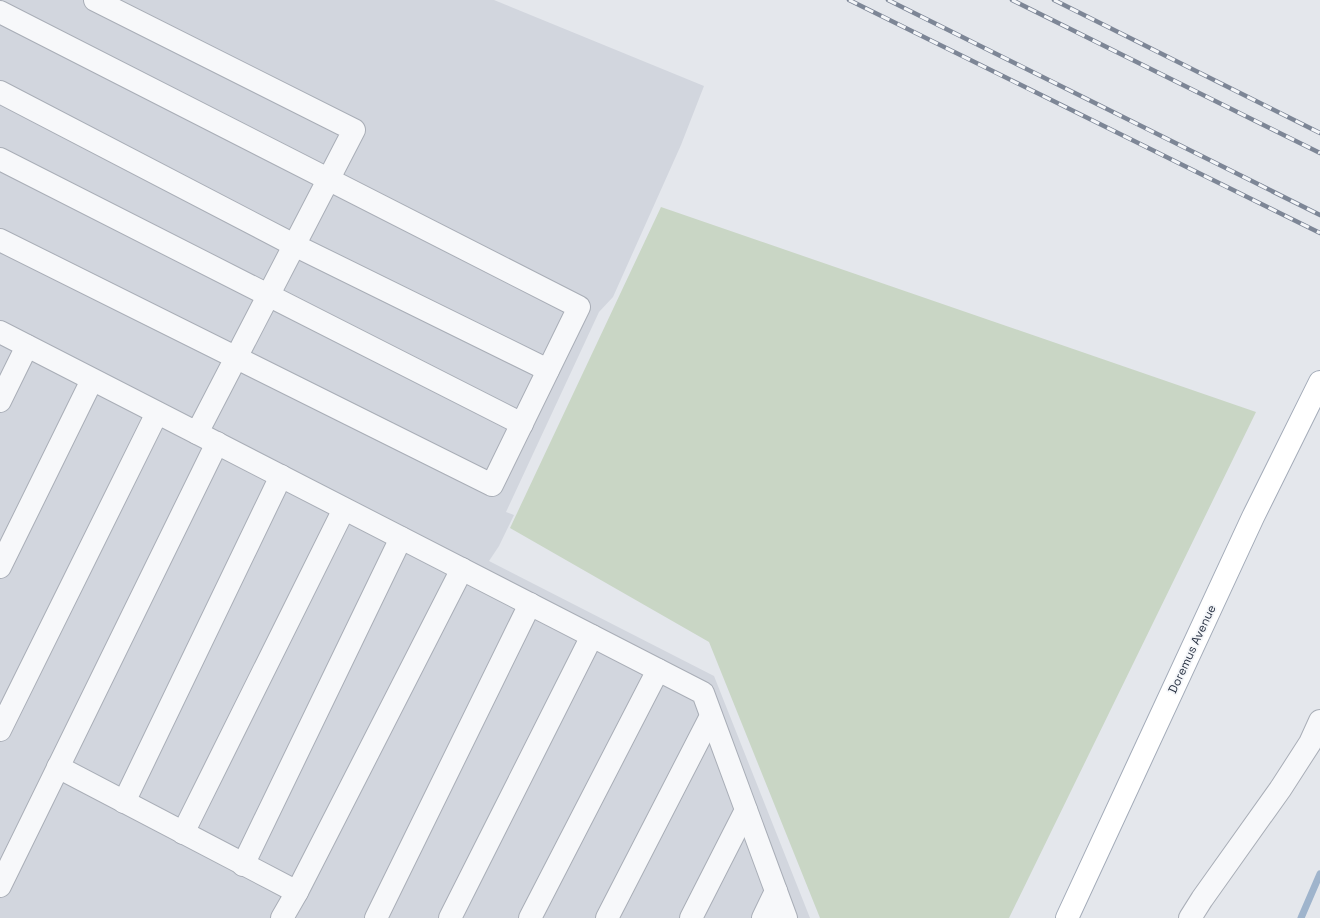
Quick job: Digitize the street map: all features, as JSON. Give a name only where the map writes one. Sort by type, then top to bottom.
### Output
[{"type":"main road","name":"Doremus Avenue","points":[[1067,918],[1253,517],[1320,382]]},
{"type":"lane","points":[[95,0],[354,130],[197,433]]},
{"type":"lane","points":[[0,12],[579,307],[492,485],[0,240]]},
{"type":"lane","points":[[0,92],[294,245],[548,370]]},
{"type":"lane","points":[[0,160],[522,424]]},
{"type":"lane","points":[[0,332],[703,693],[786,918]]},
{"type":"lane","points":[[0,401],[27,346]]},
{"type":"lane","points":[[0,567],[92,380]]},
{"type":"lane","points":[[0,730],[157,413]]},
{"type":"lane","points":[[0,886],[217,443]]},
{"type":"lane","points":[[124,802],[281,476]]},
{"type":"lane","points":[[183,833],[344,509]]},
{"type":"lane","points":[[243,865],[401,538]]},
{"type":"lane","points":[[282,918],[462,569]]},
{"type":"lane","points":[[376,918],[530,604]]},
{"type":"lane","points":[[450,918],[592,636]]},
{"type":"lane","points":[[530,918],[658,670]]},
{"type":"lane","points":[[607,918],[711,716]]},
{"type":"lane","points":[[1190,918],[1281,788],[1310,742],[1320,723]]},
{"type":"lane","points":[[58,767],[296,892]]},
{"type":"lane","points":[[691,918],[746,810]]},
{"type":"lane","points":[[763,918],[776,892]]},
{"type":"shaded area","points":[[0,0],[494,0],[704,86],[681,145],[613,297],[599,312],[506,512],[514,515],[499,546],[489,561],[714,676],[810,918],[0,918]]},
{"type":"green space","points":[[661,207],[1256,412],[1009,918],[820,918],[709,642],[510,528]]},
{"type":"waterway","points":[[1301,918],[1320,874]]},
{"type":"railway","points":[[849,0],[1320,233]]},
{"type":"railway","points":[[888,0],[1320,215]]},
{"type":"railway","points":[[1012,0],[1320,153]]},
{"type":"railway","points":[[1054,0],[1320,133]]}]
